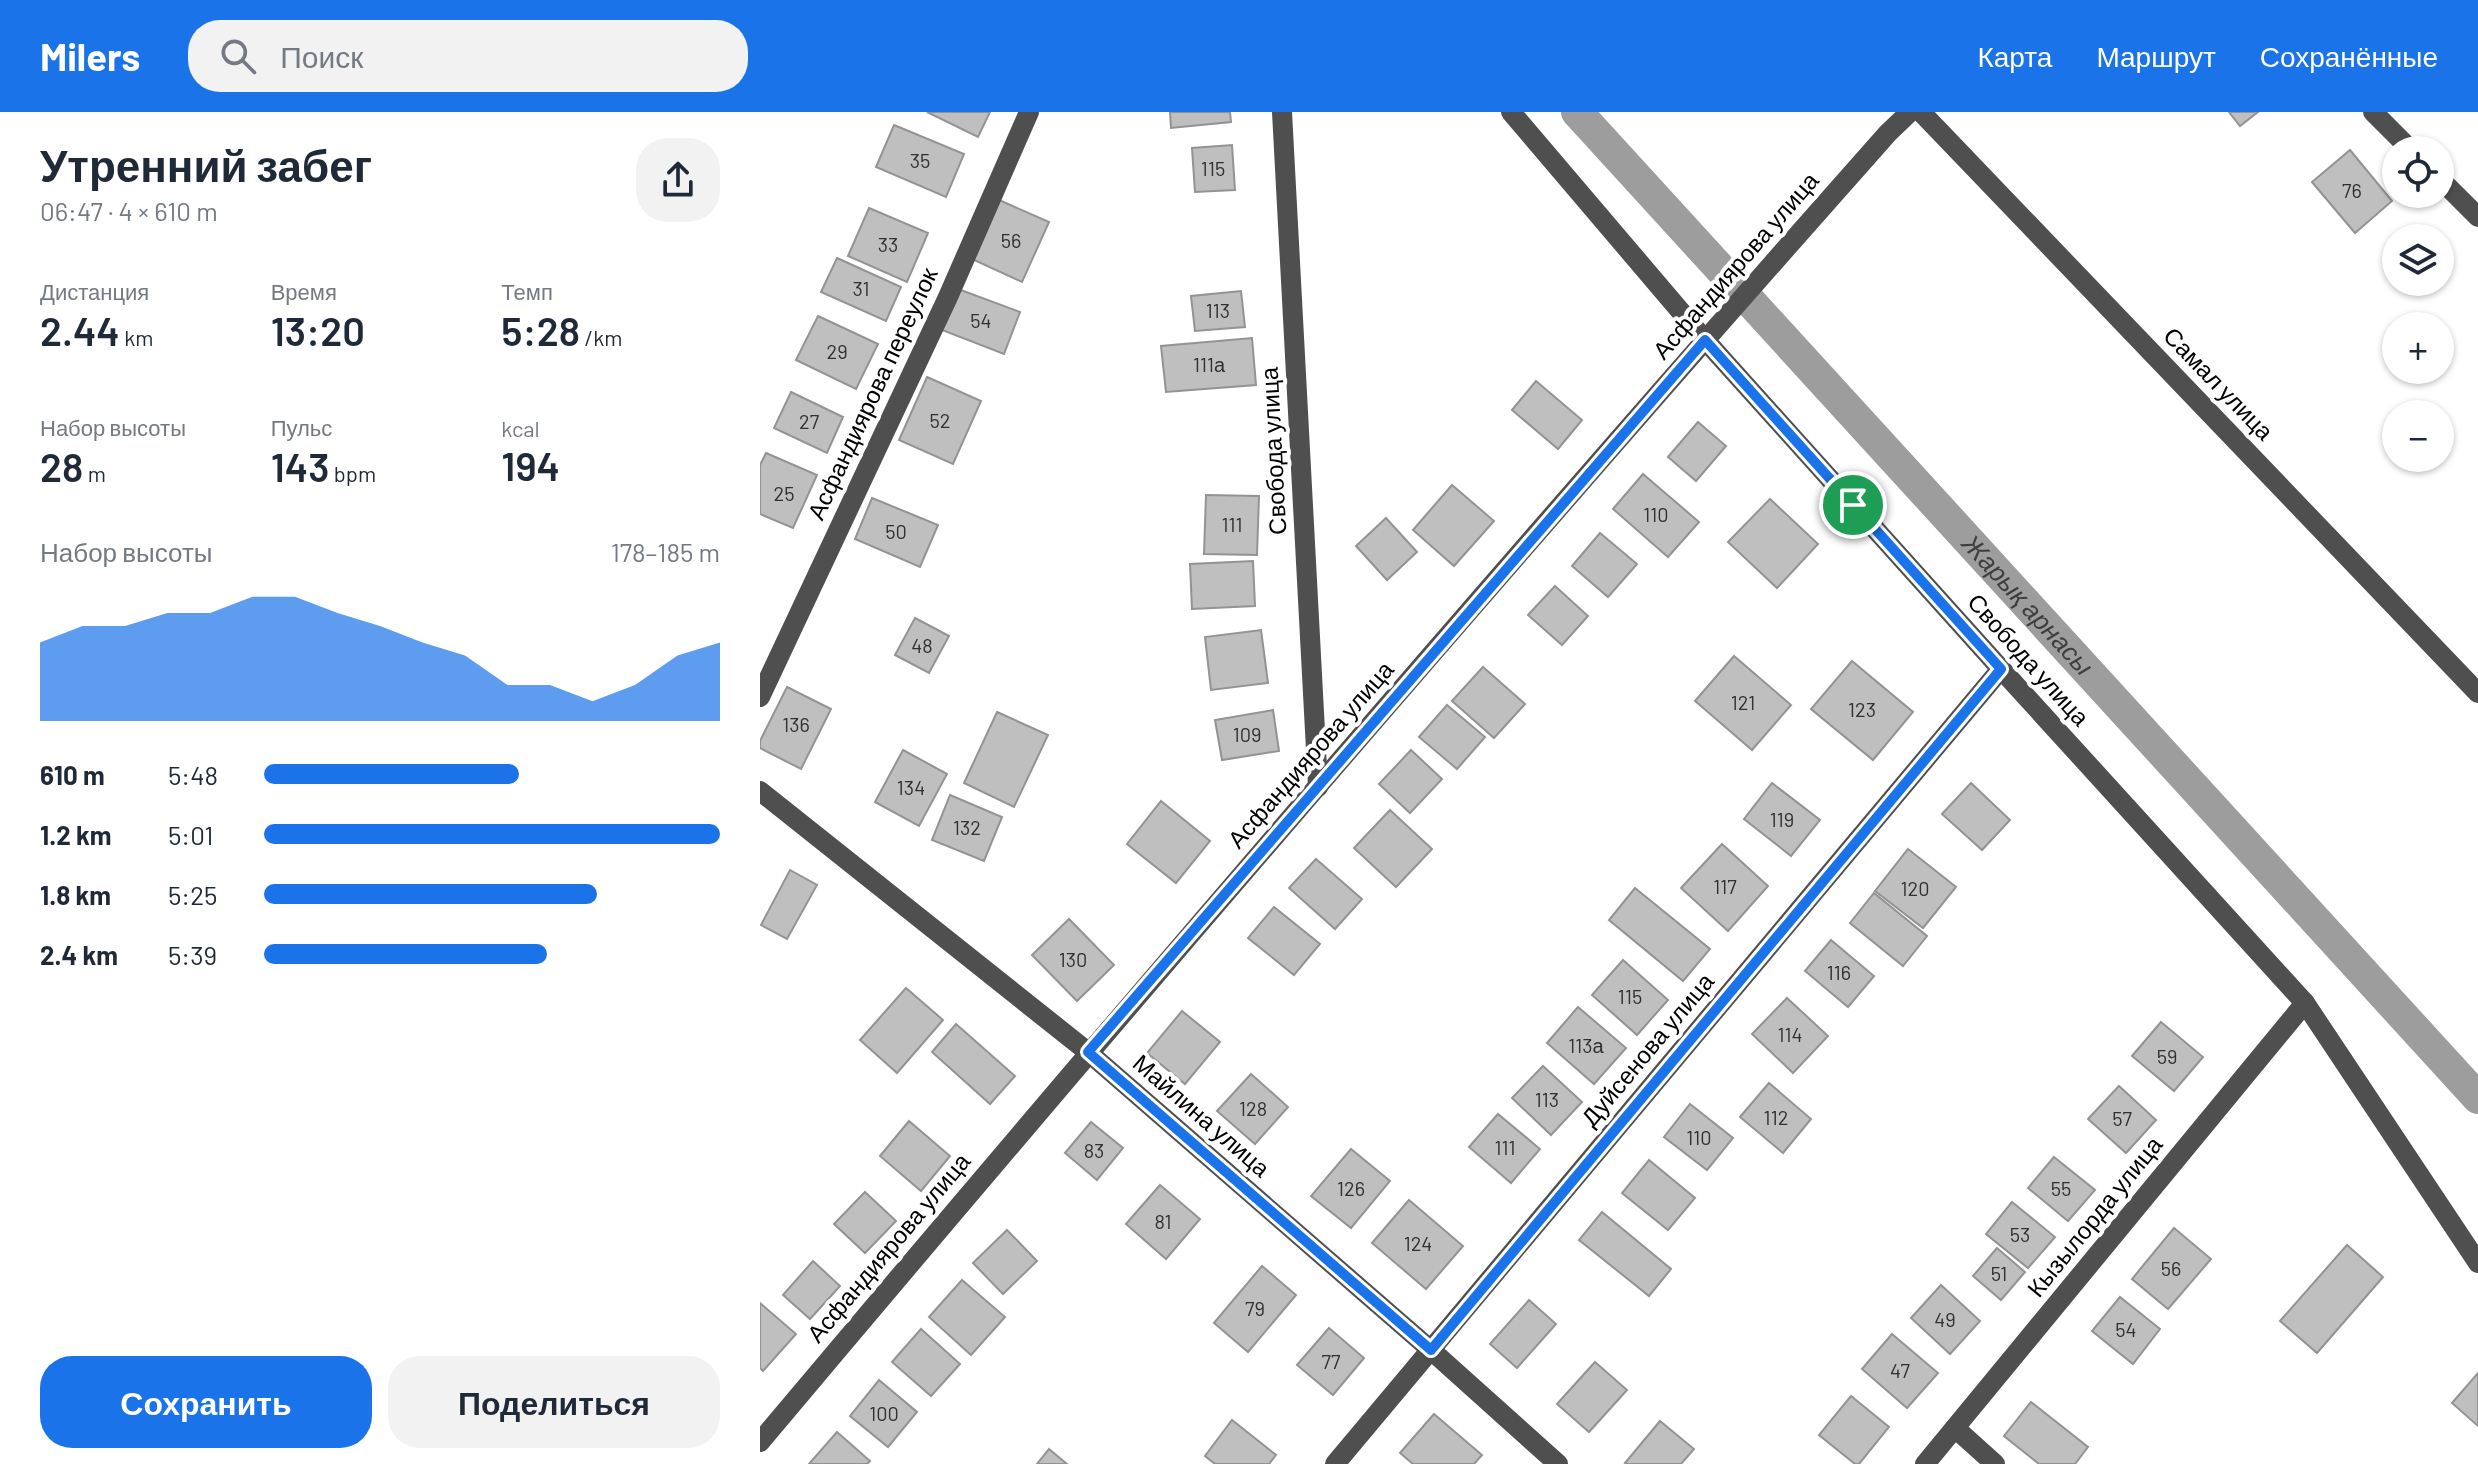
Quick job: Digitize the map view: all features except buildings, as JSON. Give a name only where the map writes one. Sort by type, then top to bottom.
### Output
[{"type":"street","name":"Асфандиярова переулок","points":[[760,697],[941,311],[1029,112]]},
{"type":"street","name":"Свобода улица","points":[[1282,112],[1318,787]]},
{"type":"street","name":"Свобода улица","points":[[1511,112],[1705,340],[2305,1003],[2478,1263]]},
{"type":"street","name":"Асфандиярова улица","points":[[760,1442],[1088,1052],[1730,311],[1910,112]]},
{"type":"street","name":"Самал улица","points":[[1921,112],[2478,693]]},
{"type":"street","points":[[2373,112],[2397,136]]},
{"type":"street","points":[[2454,193],[2478,217]]},
{"type":"street","name":"Дуйсенова улица","points":[[1335,1464],[2001,669]]},
{"type":"street","name":"Майлина улица","points":[[760,791],[1088,1052],[1558,1464]]},
{"type":"street","name":"Кызылорда улица","points":[[1925,1464],[2305,1003]]},
{"type":"street","points":[[1955,1428],[1995,1464]]},
{"type":"waterway","name":"Жарық арнасы","points":[[1577,112],[2478,1098]]},
{"type":"route","points":[[1705,340],[1853,505],[2001,669],[1431,1350],[1088,1052],[1705,340]]}]
